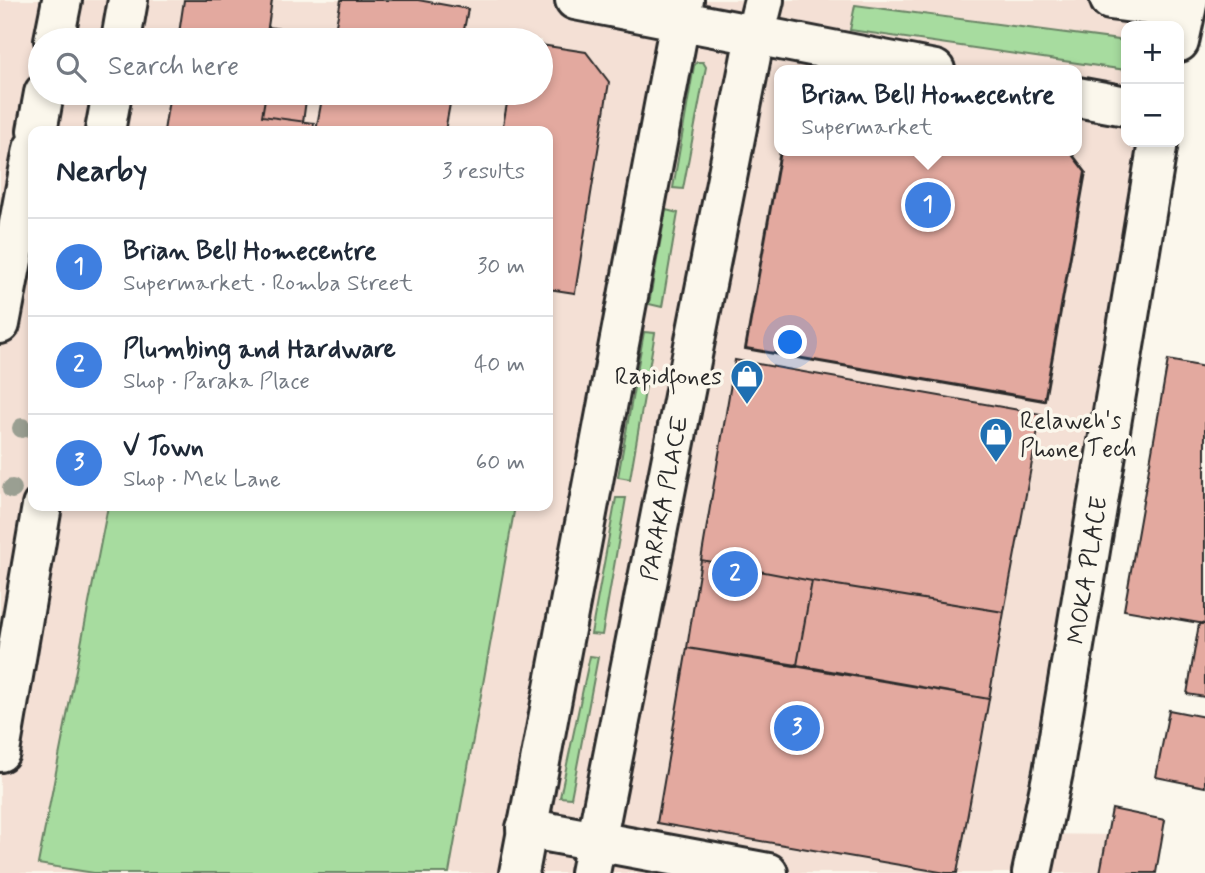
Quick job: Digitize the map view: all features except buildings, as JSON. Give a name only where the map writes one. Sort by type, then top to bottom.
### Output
[{"type":"street","points":[[56,28],[62,0]]},
{"type":"street","points":[[123,28],[128,0]]},
{"type":"street","points":[[575,0],[681,10],[755,36],[909,65]]},
{"type":"street","name":"PARAKA PLACE","points":[[593,858],[764,0]]},
{"type":"street","points":[[1110,0],[1184,17]]},
{"type":"street","points":[[519,873],[681,10]]},
{"type":"street","points":[[1082,98],[1121,105]]},
{"type":"street","points":[[38,126],[42,105]]},
{"type":"street","points":[[106,126],[110,105]]},
{"type":"street","name":"MOKA PLACE","points":[[1032,873],[1053,772],[1157,147]]},
{"type":"street","points":[[0,324],[28,176]]},
{"type":"street","points":[[0,752],[41,511]]},
{"type":"street","points":[[526,828],[593,858],[768,873]]},
{"type":"shaded area","points":[[0,0],[1188,0],[1181,21],[1121,21],[1121,147],[1156,147],[1026,794],[1028,834],[1124,835],[1131,873],[0,873]]},
{"type":"green space","points":[[855,5],[1121,40],[1121,69],[850,30]]},
{"type":"green space","points":[[697,62],[703,62],[706,67],[683,189],[673,188],[694,66]]},
{"type":"green space","points":[[666,210],[678,213],[662,307],[649,304]]},
{"type":"green space","points":[[644,332],[655,333],[630,479],[618,477]]},
{"type":"green space","points":[[616,498],[626,498],[602,635],[591,634]]},
{"type":"green space","points":[[107,511],[514,511],[449,873],[94,873],[38,864]]},
{"type":"green space","points":[[590,656],[598,657],[571,798],[560,797]]},
{"type":"place","name":"Brian Bell Homecentre","points":[[928,205]]},
{"type":"place","name":"Rapidfones","points":[[747,406]]},
{"type":"place","name":"Relaweh's Phone Tech","points":[[996,464]]},
{"type":"place","name":"Plumbing and Hardware","points":[[735,574]]},
{"type":"place","name":"V Town","points":[[797,728]]}]
